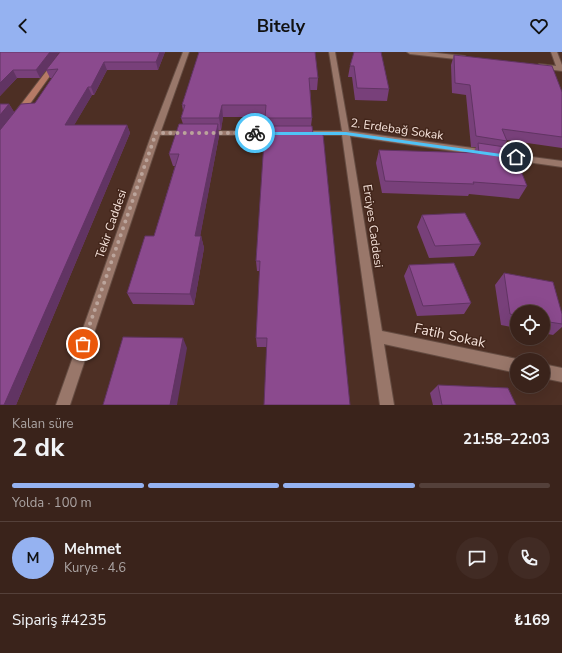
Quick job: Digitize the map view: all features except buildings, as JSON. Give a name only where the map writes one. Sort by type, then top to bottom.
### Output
[{"type":"main road","points":[[14,120],[64,52]]},
{"type":"street","points":[[59,52],[64,52]]},
{"type":"street","name":"Tekir Caddesi","points":[[63,405],[156,133],[186,52]]},
{"type":"street","name":"Erciyes Caddesi","points":[[332,52],[346,133],[387,405]]},
{"type":"street","points":[[410,52],[468,55],[476,59]]},
{"type":"street","points":[[530,65],[561,68],[554,52]]},
{"type":"street","name":"2. Erdebağ Sokak","points":[[156,133],[346,133],[562,164]]},
{"type":"street","name":"Fatih Sokak","points":[[376,336],[510,365]]},
{"type":"street","points":[[550,372],[562,375]]},
{"type":"way so far","points":[[83,344],[156,133],[255,133]]},
{"type":"route","points":[[255,133],[346,133],[516,157]]}]
